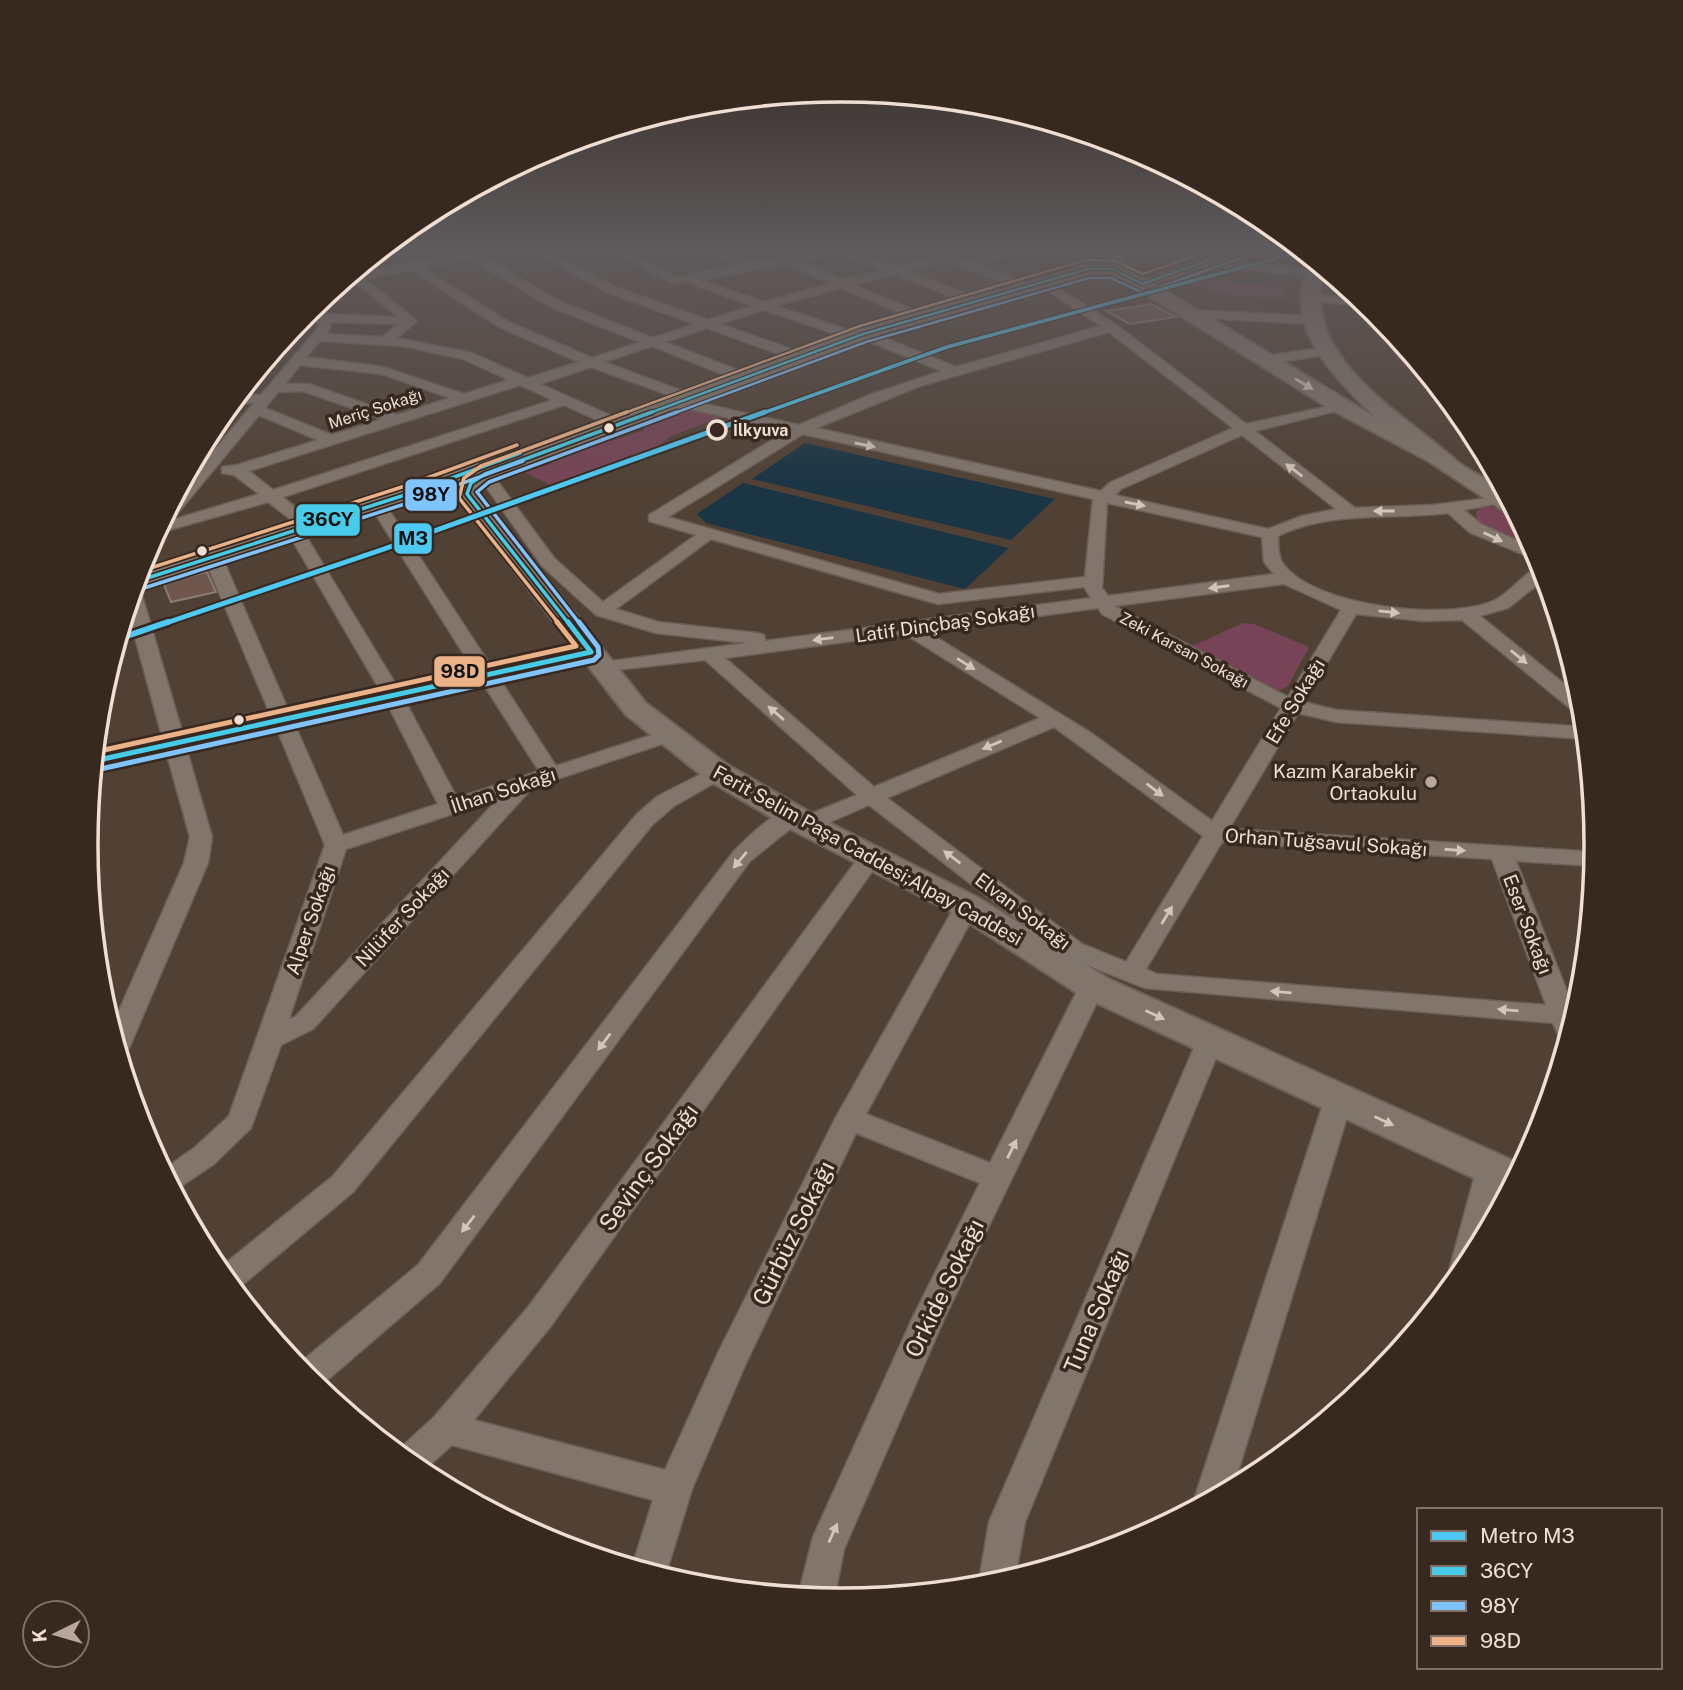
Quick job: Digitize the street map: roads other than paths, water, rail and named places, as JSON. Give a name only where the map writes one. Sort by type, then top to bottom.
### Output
[{"type":"main road","points":[[148,578],[408,494],[609,420],[798,356],[864,329]]},
{"type":"main road","points":[[855,332],[867,329]]},
{"type":"main road","points":[[1214,329],[1339,405],[1452,466],[1496,494]]},
{"type":"main road","points":[[1317,329],[1327,351],[1362,392],[1452,466]]},
{"type":"main road","points":[[408,494],[430,491],[467,494],[471,483],[485,474],[735,374],[798,356]]},
{"type":"main road","points":[[1339,405],[1362,400],[1362,392]]},
{"type":"main road","name":"Ferit Selim Paşa Caddesi;Alpay Caddesi","points":[[467,494],[636,709],[717,772],[799,820],[967,906],[1096,988],[1503,1175]]},
{"type":"main road","points":[[1096,988],[1131,974]]},
{"type":"street","points":[[205,462],[265,399],[323,329]]},
{"type":"street","points":[[386,340],[401,329]]},
{"type":"street","points":[[514,329],[677,398],[772,424],[1270,534],[1292,522],[1349,511],[1500,502]]},
{"type":"street","points":[[621,329],[735,374]]},
{"type":"street","name":"Meriç Sokağı","points":[[200,470],[237,470],[464,398],[590,362],[689,329]]},
{"type":"street","points":[[722,329],[798,356]]},
{"type":"street","points":[[844,329],[855,332]]},
{"type":"street","points":[[848,329],[952,370]]},
{"type":"street","points":[[772,424],[1094,329]]},
{"type":"street","points":[[1112,329],[1349,511]]},
{"type":"street","points":[[316,337],[386,340],[467,356],[609,420]]},
{"type":"street","points":[[1264,360],[1327,351]]},
{"type":"street","points":[[296,362],[342,362],[381,368],[415,377],[464,398]]},
{"type":"street","points":[[952,370],[890,391],[799,430],[655,518],[938,599],[1094,581]]},
{"type":"street","points":[[246,400],[265,399],[304,387],[397,420]]},
{"type":"street","points":[[265,399],[283,418],[332,441]]},
{"type":"street","points":[[171,526],[566,400]]},
{"type":"street","points":[[1104,497],[1115,486],[1241,430],[1339,405]]},
{"type":"street","points":[[1452,466],[1457,506],[1475,528],[1523,550]]},
{"type":"street","points":[[237,470],[272,495],[302,528],[451,807]]},
{"type":"street","points":[[485,474],[548,562],[603,611],[656,628],[795,643]]},
{"type":"street","name":"Zeki Karsan Sokağı","points":[[1104,497],[1099,502],[1093,588],[1108,610],[1293,705],[1336,716],[1576,732]]},
{"type":"street","points":[[377,503],[551,774]]},
{"type":"street","points":[[603,611],[709,533]]},
{"type":"street","points":[[1270,534],[1273,562],[1286,578],[1351,608],[1423,616],[1466,614],[1502,604],[1535,578]]},
{"type":"street","name":"Alper Sokağı","points":[[176,1176],[204,1156],[241,1121],[336,845],[213,557]]},
{"type":"street","name":"Latif Dinçbaş Sokağı","points":[[598,660],[709,654],[1286,578]]},
{"type":"street","points":[[122,1034],[196,863],[201,837],[136,608]]},
{"type":"street","name":"Efe Sokağı","points":[[1131,974],[1351,608]]},
{"type":"street","points":[[1466,614],[1571,699]]},
{"type":"street","name":"Orhan Tuğsavul Sokağı","points":[[908,628],[1084,737],[1216,835],[1584,858]]},
{"type":"street","name":"Elvan Sokağı","points":[[709,654],[870,794],[1073,950],[1154,982],[1564,1020]]},
{"type":"street","points":[[103,759],[489,675],[598,660]]},
{"type":"street","points":[[315,1370],[429,1274],[742,856],[762,837],[1055,719]]},
{"type":"street","name":"İlhan Sokağı","points":[[336,845],[670,735]]},
{"type":"street","points":[[235,1274],[344,1184],[645,819],[666,802],[717,772]]},
{"type":"street","name":"Nilüfer Sokağı","points":[[269,1039],[304,1023],[525,783]]},
{"type":"street","name":"Eser Sokağı","points":[[1501,853],[1566,1011]]},
{"type":"street","name":"Sevinç Sokağı","points":[[417,1455],[446,1428],[540,1316],[870,858]]},
{"type":"street","name":"Gürbüz Sokağı","points":[[652,1564],[674,1489],[730,1363],[849,1119],[967,906]]},
{"type":"street","name":"Orkide Sokağı","points":[[818,1588],[826,1549],[928,1319],[1086,997],[1096,988]]},
{"type":"street","name":"Tuna Sokağı","points":[[997,1572],[1007,1522],[1210,1041]]},
{"type":"street","points":[[1216,1487],[1338,1101]]},
{"type":"street","points":[[849,1119],[997,1178]]},
{"type":"street","points":[[1490,1207],[1503,1175]]},
{"type":"street","points":[[446,1428],[674,1489]]},
{"type":"water","points":[[805,443],[1055,499],[1011,540],[752,479]]},
{"type":"water","points":[[743,483],[1009,548],[965,589],[706,523],[697,514]]},
{"type":"metro line","name":"M3","points":[[128,636],[384,549],[947,347],[1014,329]]},
{"type":"place","name":"İlkyuva","points":[[717,430]]},
{"type":"place","name":"Kazım Karabekir Ortaokulu","points":[[1431,782]]}]
